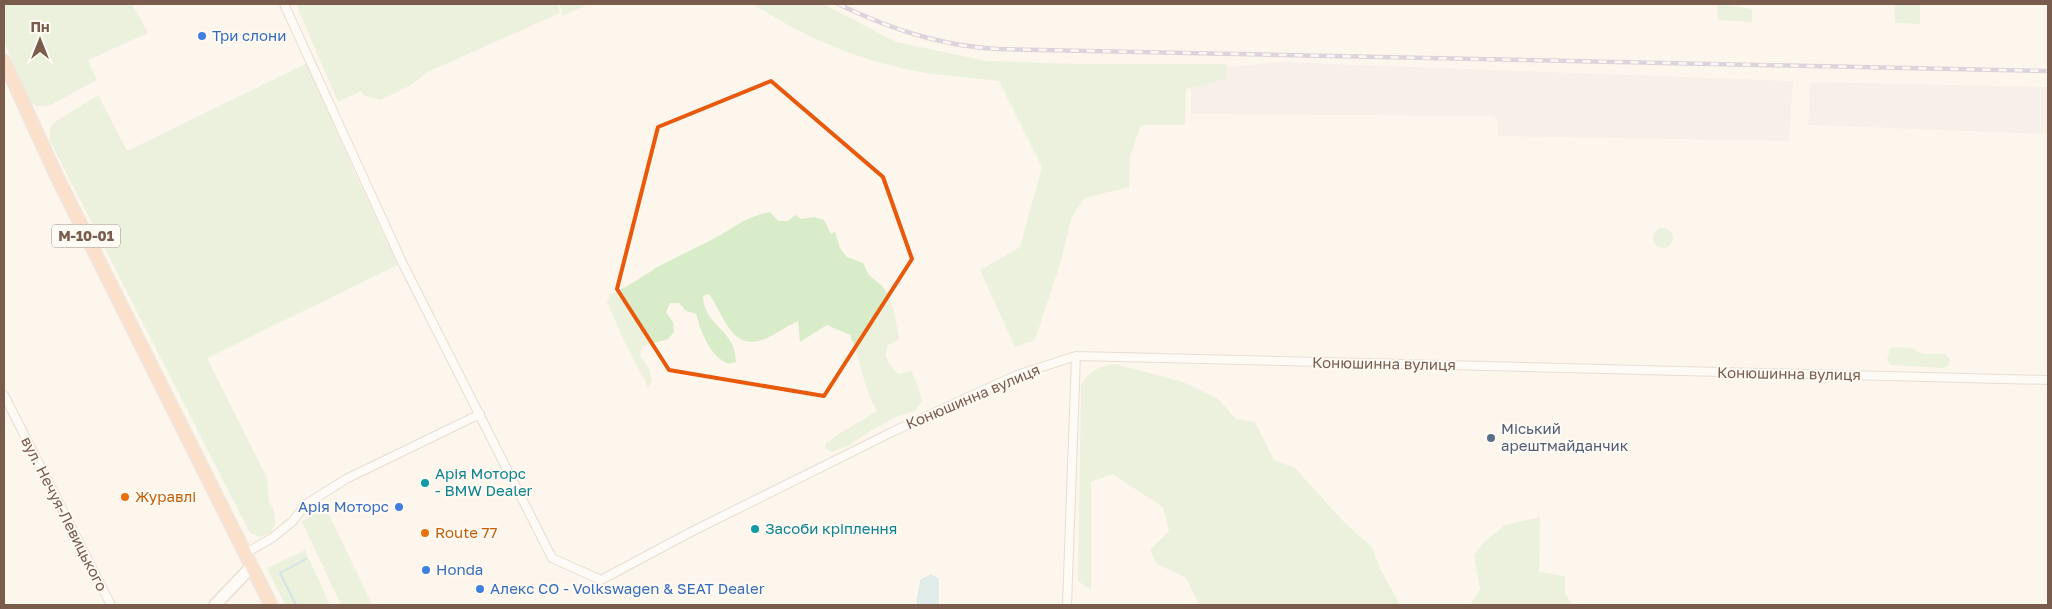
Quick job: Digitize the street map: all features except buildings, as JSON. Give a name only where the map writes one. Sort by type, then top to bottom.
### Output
[{"type":"highway","name":"М-10-01","points":[[4,61],[58,180],[271,605]]},
{"type":"main road","points":[[215,605],[252,566]]},
{"type":"street","points":[[246,553],[272,538],[293,521],[305,505],[346,479],[480,414],[402,262],[284,4]]},
{"type":"street","points":[[1067,605],[1076,356]]},
{"type":"street","name":"Конюшинна вулиця","points":[[480,414],[552,558],[601,580],[691,532],[894,431],[1017,375],[1076,356],[2048,380]]},
{"type":"street","name":"вул. Нечуя-Левицького","points":[[4,395],[111,605]]},
{"type":"highlighted area","points":[[771,81],[883,177],[912,259],[824,396],[669,370],[617,289],[658,127]]},
{"type":"shaded area","points":[[1278,62],[1793,81],[1789,141],[1498,136],[1498,121],[1492,116],[1191,114],[1191,71]]},
{"type":"shaded area","points":[[1810,82],[2048,87],[2048,134],[1808,125]]},
{"type":"green space","points":[[4,4],[132,4],[148,33],[88,60],[97,80],[49,106],[37,106],[28,99],[4,41]]},
{"type":"green space","points":[[296,4],[558,4],[560,13],[428,72],[411,85],[381,100],[362,95],[362,91],[338,102]]},
{"type":"green space","points":[[560,4],[589,4],[562,16]]},
{"type":"green space","points":[[753,4],[823,4],[896,42],[986,61],[1081,64],[1227,64],[1226,79],[1186,89],[1185,125],[1141,125],[1130,156],[1129,187],[1084,198],[1071,219],[1061,261],[1035,340],[1015,347],[980,270],[1020,247],[1042,167],[999,81],[925,73],[872,60],[810,36]]},
{"type":"green space","points":[[1717,4],[1752,9],[1752,22],[1718,20]]},
{"type":"green space","points":[[1894,4],[1920,4],[1920,24],[1895,23]]},
{"type":"green space","points":[[307,63],[398,265],[207,358],[267,478],[269,502],[274,510],[275,524],[271,533],[260,537],[250,533],[50,141],[50,129],[53,123],[98,95],[127,151]]},
{"type":"green space","points":[[770,212],[778,221],[788,221],[795,215],[801,219],[814,217],[824,220],[831,234],[835,232],[840,248],[847,257],[863,263],[869,275],[882,286],[889,296],[893,307],[899,339],[888,345],[885,355],[890,365],[898,374],[911,371],[917,383],[922,401],[915,411],[898,416],[850,445],[831,452],[826,449],[825,444],[877,411],[868,393],[850,335],[827,325],[800,342],[798,321],[767,338],[755,342],[745,341],[737,337],[730,330],[709,294],[703,296],[709,315],[726,335],[735,351],[736,362],[729,364],[722,361],[707,343],[696,314],[686,311],[679,303],[670,303],[666,312],[673,322],[674,332],[668,339],[642,347],[640,356],[649,368],[652,381],[648,387],[625,343],[607,302],[610,294],[663,264],[747,220]]},
{"type":"green space","points":[[1663,228],[1670,231],[1673,238],[1670,245],[1663,248],[1656,245],[1653,238],[1656,231]]},
{"type":"green space","points":[[1896,347],[1911,348],[1924,354],[1946,354],[1950,360],[1948,367],[1891,365],[1887,360],[1890,349]]},
{"type":"green space","points":[[1115,364],[1183,382],[1218,399],[1236,419],[1255,422],[1274,460],[1295,468],[1343,521],[1371,546],[1382,572],[1400,605],[1199,605],[1186,578],[1157,564],[1150,550],[1169,531],[1163,507],[1112,474],[1091,482],[1091,590],[1078,581],[1081,384],[1095,370]]},
{"type":"green space","points":[[325,505],[372,605],[341,605],[302,522]]},
{"type":"green space","points":[[1540,517],[1539,572],[1565,576],[1565,593],[1572,605],[1470,605],[1480,589],[1474,555],[1483,543],[1505,525]]},
{"type":"green space","points":[[305,550],[330,605],[285,605],[267,568]]},
{"type":"water","points":[[931,575],[938,579],[938,605],[919,605],[917,602],[921,580]]},
{"type":"waterway","points":[[296,605],[280,573],[306,559]]},
{"type":"railway","points":[[838,4],[916,35],[956,44],[998,49],[2048,71]]},
{"type":"place","name":"Три слони","points":[[202,36]]},
{"type":"place","name":"Міський арештмайданчик","points":[[1491,438]]},
{"type":"place","name":"Арія Моторс - BMW Dealer","points":[[425,483]]},
{"type":"place","name":"Журавлі","points":[[125,497]]},
{"type":"place","name":"Арія Моторс","points":[[399,507]]},
{"type":"place","name":"Засоби кріплення","points":[[755,529]]},
{"type":"place","name":"Route 77","points":[[425,533]]},
{"type":"place","name":"Honda","points":[[426,570]]},
{"type":"place","name":"Алекс CO - Volkswagen & SEAT Dealer","points":[[480,589]]}]
